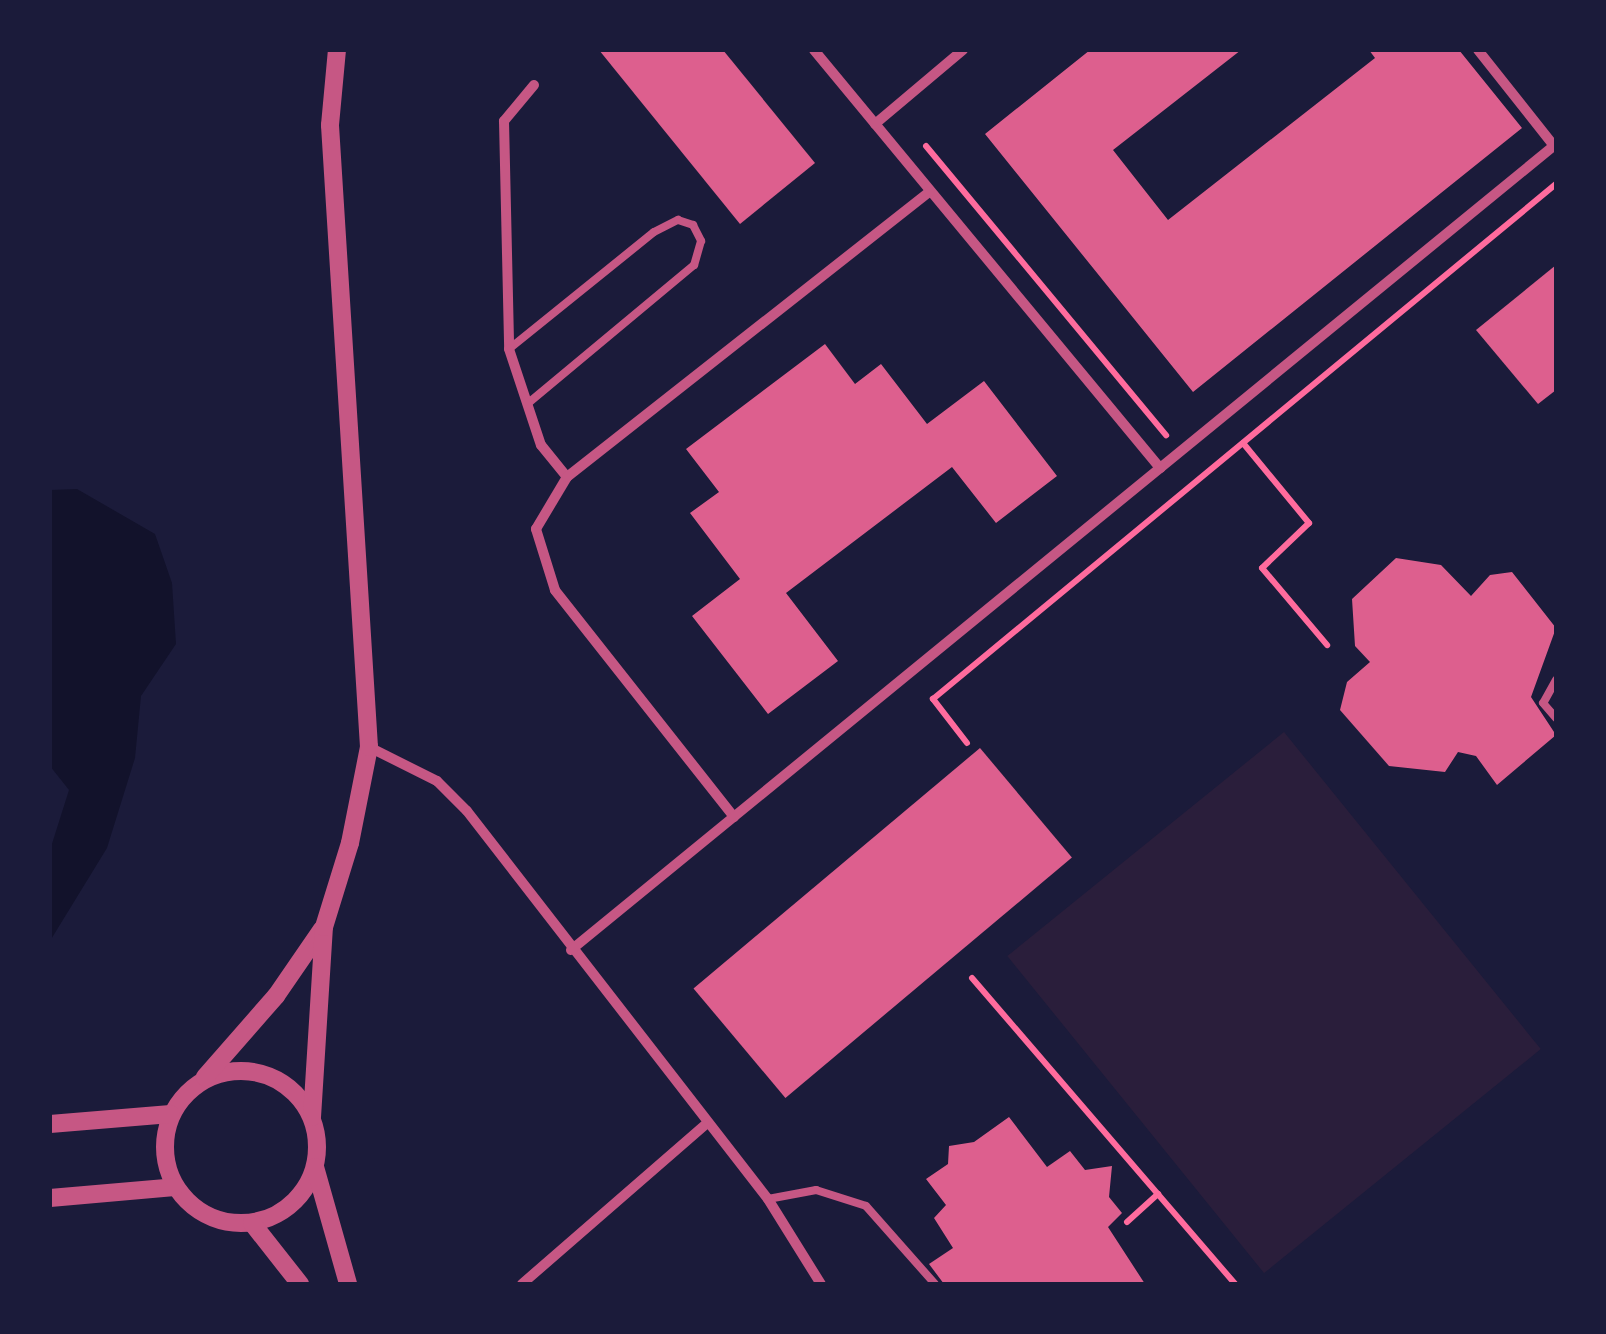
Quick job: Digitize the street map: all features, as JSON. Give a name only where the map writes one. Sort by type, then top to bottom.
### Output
[{"type":"street","points":[[337,50],[330,125],[370,747],[350,843],[324,927],[312,1117],[315,1167],[348,1284]]},
{"type":"street","points":[[814,50],[1160,468]]},
{"type":"street","points":[[875,124],[963,50]]},
{"type":"street","points":[[571,950],[1555,145],[1478,50]]},
{"type":"street","points":[[534,85],[504,121],[509,349],[541,445],[567,477]]},
{"type":"street","points":[[734,817],[555,590],[536,530],[567,477],[929,192]]},
{"type":"street","points":[[370,747],[437,781],[467,811],[705,1125],[768,1199],[822,1284]]},
{"type":"street","points":[[315,1167],[292,1204],[252,1223],[208,1216],[175,1187],[164,1138],[171,1114],[276,996],[324,927]]},
{"type":"street","points":[[205,1078],[229,1070],[278,1080],[312,1117]]},
{"type":"street","points":[[50,1124],[171,1114]]},
{"type":"street","points":[[522,1284],[705,1125]]},
{"type":"street","points":[[50,1198],[175,1187]]},
{"type":"street","points":[[252,1223],[300,1284]]},
{"type":"lane","points":[[509,349],[654,232],[678,220],[693,225],[701,241],[694,265],[527,404]]},
{"type":"lane","points":[[1556,680],[1544,703],[1556,718]]},
{"type":"lane","points":[[768,1199],[816,1190],[866,1206],[935,1284]]},
{"type":"path","points":[[926,146],[1166,435]]},
{"type":"path","points":[[968,743],[933,700],[1556,184]]},
{"type":"path","points":[[1243,444],[1310,523],[1262,568],[1327,645]]},
{"type":"path","points":[[972,978],[1236,1284]]},
{"type":"path","points":[[1127,1222],[1158,1194]]},
{"type":"shaded area","points":[[77,489],[155,534],[172,583],[176,644],[141,696],[135,758],[107,848],[50,941],[50,850],[69,790],[50,766],[50,490]]},
{"type":"shaded area","points":[[1284,732],[1541,1049],[1264,1273],[1007,956]]},
{"type":"building","points":[[599,50],[723,50],[815,163],[740,224]]},
{"type":"building","points":[[1090,50],[1241,50],[1113,150],[1168,220],[1375,58],[1369,50],[1459,50],[1522,128],[1193,392],[985,134]]},
{"type":"building","points":[[1556,265],[1556,390],[1538,404],[1476,330]]},
{"type":"building","points":[[825,344],[855,384],[881,364],[927,424],[984,381],[1057,476],[996,523],[952,467],[786,593],[838,661],[768,714],[692,616],[740,579],[690,513],[719,492],[686,449]]},
{"type":"building","points":[[1396,558],[1441,565],[1471,596],[1490,575],[1512,572],[1556,628],[1531,697],[1556,735],[1497,785],[1476,756],[1458,752],[1445,772],[1389,766],[1340,710],[1347,682],[1370,662],[1355,646],[1352,599]]},
{"type":"building","points":[[980,748],[1072,858],[785,1098],[693,988]]},
{"type":"building","points":[[1009,1117],[1047,1167],[1070,1151],[1085,1170],[1112,1166],[1109,1197],[1122,1213],[1108,1227],[1145,1284],[944,1284],[929,1264],[953,1248],[934,1218],[946,1205],[926,1179],[948,1164],[949,1146],[974,1142]]}]
